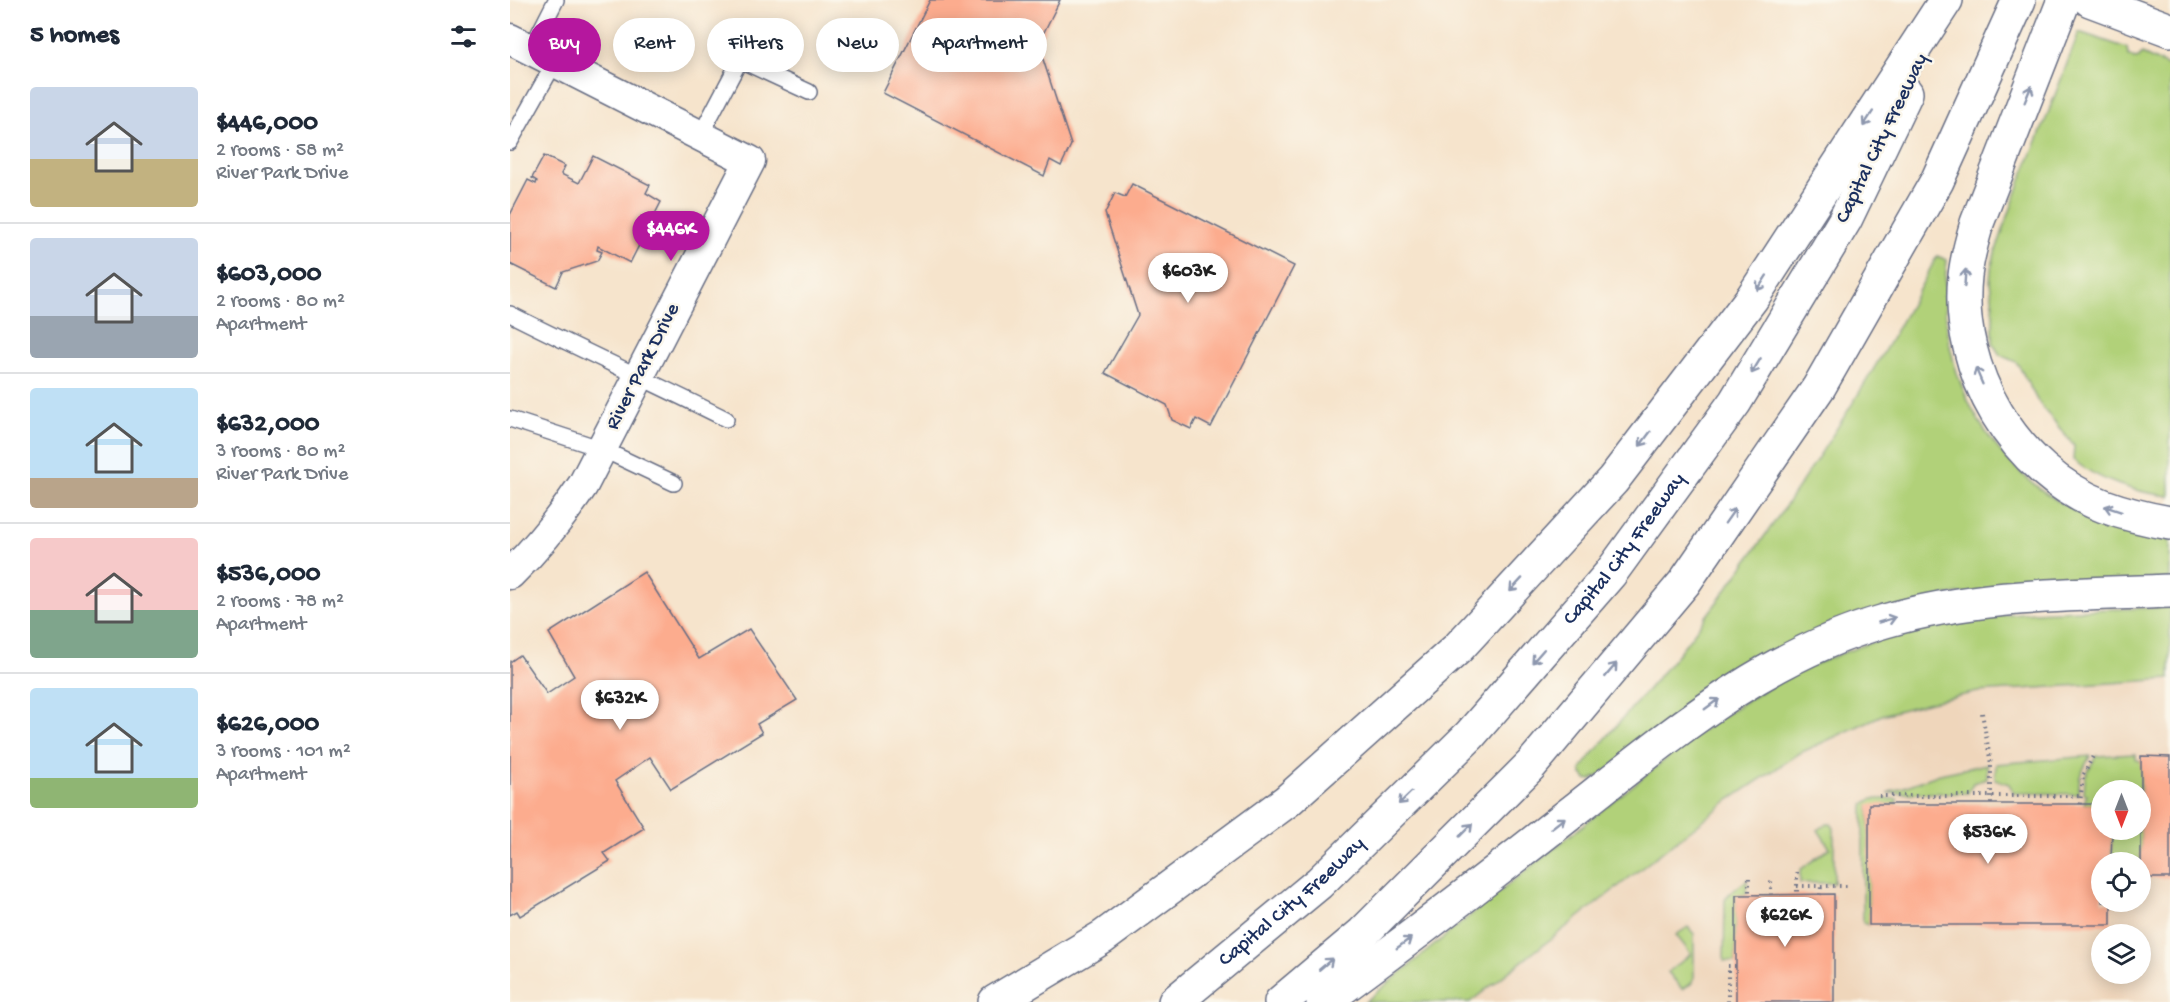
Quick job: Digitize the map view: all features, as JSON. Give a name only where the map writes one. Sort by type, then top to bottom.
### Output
[{"type":"main road","points":[[995,1002],[1103,938],[1287,801],[1458,648],[1613,480],[1752,298],[1946,0]]},
{"type":"main road","name":"Capital City Freeway","points":[[1175,1002],[1319,883],[1470,735],[1610,574],[1735,402],[1845,220],[1951,0]]},
{"type":"main road","points":[[1281,1002],[1363,933],[1531,765],[1684,582],[1819,387],[1936,181],[2019,0]]},
{"type":"main road","points":[[2064,0],[1977,223],[1969,250],[1964,277],[1967,337],[1976,372],[1992,405],[2012,436],[2039,465],[2068,488],[2102,506],[2138,517],[2170,523]]},
{"type":"main road","points":[[2101,4],[2170,30]]},
{"type":"main road","points":[[1323,1002],[1427,926],[1725,695],[1798,654],[1882,621],[1953,605],[2022,597],[2170,591]]},
{"type":"street","name":"River Park Drive","points":[[510,574],[535,550],[561,518],[583,485],[750,161],[575,72]]},
{"type":"lane","points":[[547,18],[556,0]]},
{"type":"lane","points":[[700,136],[740,60],[809,92]]},
{"type":"lane","points":[[510,142],[528,67]]},
{"type":"lane","points":[[510,314],[594,356],[640,375],[726,419]]},
{"type":"lane","points":[[510,419],[602,449],[674,483]]},
{"type":"path","points":[[1982,712],[1991,764],[1991,804]]},
{"type":"path","points":[[2080,804],[2083,776],[2093,756]]},
{"type":"path","points":[[1879,796],[2081,796]]},
{"type":"path","points":[[1900,796],[1900,804]]},
{"type":"path","points":[[1797,872],[1797,895]]},
{"type":"path","points":[[1749,878],[1749,895]]},
{"type":"path","points":[[1771,880],[1771,895]]},
{"type":"path","points":[[1797,886],[1848,886]]},
{"type":"path","points":[[1820,895],[1821,886]]},
{"type":"path","points":[[1728,1002],[1728,966],[1736,966]]},
{"type":"shaded area","points":[[2170,679],[2170,1002],[1470,1002],[1729,800],[1800,753],[1882,715],[1978,692]]},
{"type":"green space","points":[[2079,32],[2127,48],[2128,55],[2135,59],[2142,54],[2170,67],[2170,496],[2119,485],[2094,474],[2073,460],[2074,446],[2037,400],[2019,366],[2016,362],[2000,355],[1993,344],[1993,305],[1990,282],[1995,253]]},
{"type":"green space","points":[[1937,256],[1947,260],[1946,313],[1954,363],[1972,408],[1998,448],[2031,482],[2072,509],[2118,529],[2170,540],[2170,579],[1946,595],[1591,780],[1586,779],[1581,773],[1582,768],[1687,642],[1788,502],[1881,357]]},
{"type":"green space","points":[[2170,607],[2170,679],[1978,692],[1882,715],[1800,753],[1729,800],[1470,1002],[1365,1002],[1696,735],[1759,693],[1793,675],[1863,645],[1936,625],[1974,618],[2072,610]]},
{"type":"green space","points":[[2136,754],[2136,760],[2141,761],[2141,780],[2091,780],[2091,804],[2084,804],[2087,794],[2084,794],[2085,777],[2096,756]]},
{"type":"green space","points":[[2090,756],[2080,776],[2078,794],[2014,793],[2009,784],[1995,779],[1996,764]]},
{"type":"green space","points":[[1987,764],[1987,779],[1973,783],[1968,793],[1887,793],[1940,774]]},
{"type":"green space","points":[[1872,799],[1897,799],[1896,804],[1869,805],[1869,925],[1863,923],[1863,807]]},
{"type":"green space","points":[[1831,824],[1834,828],[1834,883],[1800,883],[1800,870],[1830,848],[1818,830]]},
{"type":"green space","points":[[2112,840],[2141,840],[2141,852],[2111,852]]},
{"type":"green space","points":[[1747,880],[1746,895],[1736,895],[1736,962],[1724,961],[1725,900]]},
{"type":"green space","points":[[1688,927],[1694,934],[1694,979],[1691,984],[1682,989],[1668,972],[1691,954],[1676,935]]},
{"type":"building","points":[[930,0],[1060,0],[1047,26],[1047,18],[921,18]]},
{"type":"building","points":[[911,38],[911,72],[1047,72],[1071,145],[1061,166],[1050,160],[1044,176],[883,93],[894,72],[899,72],[899,61]]},
{"type":"building","points":[[544,156],[565,166],[561,174],[579,183],[593,156],[650,185],[646,193],[661,202],[630,263],[598,246],[597,250],[602,252],[597,261],[563,272],[556,287],[510,264],[510,215],[528,180],[536,184],[537,181],[532,178]]},
{"type":"building","points":[[1132,184],[1294,266],[1211,427],[1196,419],[1191,429],[1172,420],[1167,405],[1105,373],[1138,315],[1105,213],[1115,193],[1125,197]]},
{"type":"building","points":[[644,572],[699,659],[749,629],[797,700],[757,724],[762,733],[671,789],[650,757],[615,781],[644,828],[604,853],[610,861],[520,916],[517,911],[510,915],[510,662],[520,655],[547,694],[574,676],[549,633]]},
{"type":"building","points":[[2141,756],[2170,757],[2170,878],[2151,878],[2151,852],[2141,852],[2141,840],[2151,840],[2151,780],[2141,780]]},
{"type":"building","points":[[1869,804],[2091,804],[2091,840],[2112,840],[2111,852],[2091,852],[2091,912],[2111,912],[2111,924],[1869,925]]},
{"type":"building","points":[[1834,894],[1834,1002],[1736,1002],[1736,895]]}]
